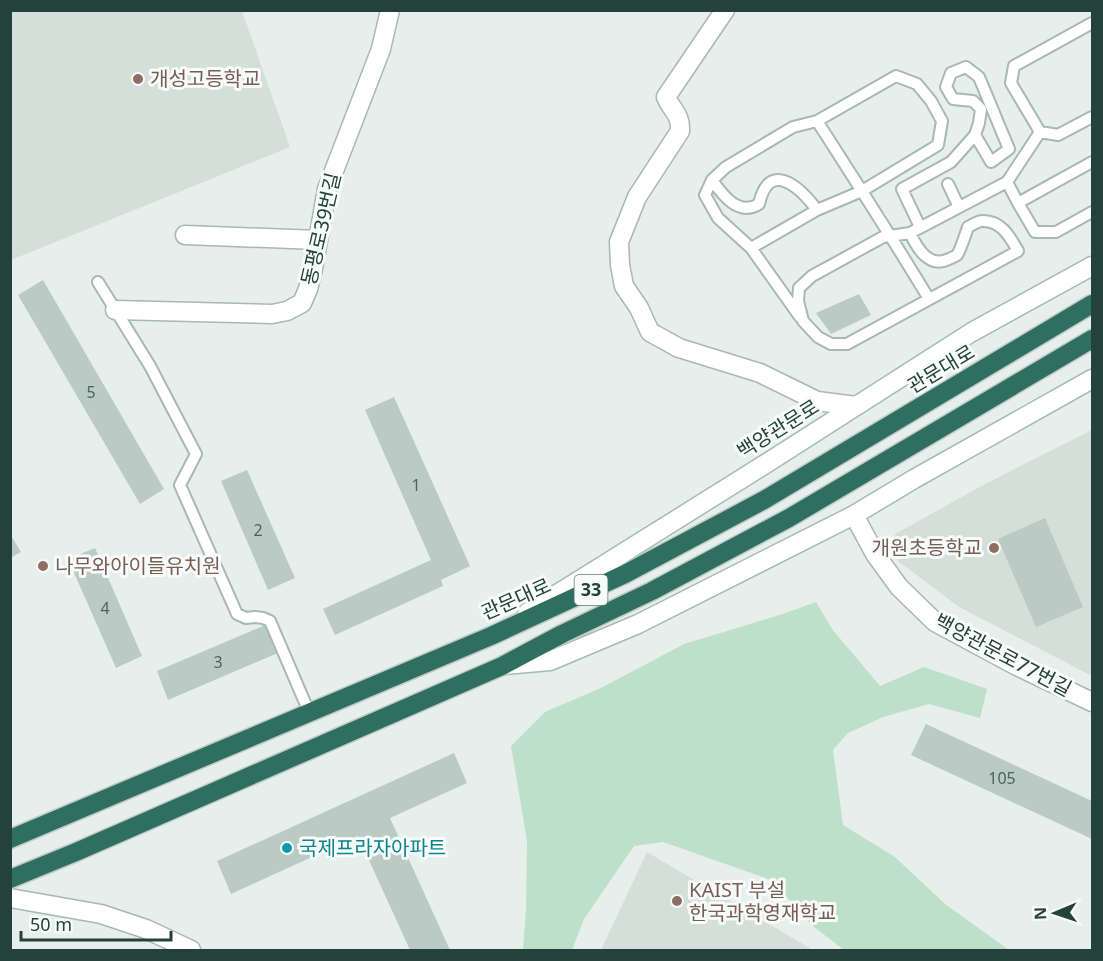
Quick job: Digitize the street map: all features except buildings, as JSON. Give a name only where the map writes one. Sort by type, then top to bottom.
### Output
[{"type":"highway","name":"관문대로","points":[[10,839],[490,636],[625,574],[764,500],[1092,304]]},
{"type":"highway","name":"33","points":[[10,879],[502,666],[652,591],[789,518],[1092,339]]},
{"type":"street","name":"동평로39번길","points":[[115,310],[272,314],[287,311],[302,303],[308,289],[327,189],[381,49],[390,10]]},
{"type":"street","points":[[725,10],[666,97],[680,120],[680,131],[637,198],[619,242],[624,286],[639,308],[650,332],[679,348],[760,373],[818,401],[856,406]]},
{"type":"street","points":[[184,235],[318,240]]},
{"type":"street","name":"백양관문로","points":[[490,636],[972,332],[1092,266]]},
{"type":"street","points":[[502,666],[550,661],[638,624],[854,515],[1092,379]]},
{"type":"street","name":"백양관문로77번길","points":[[854,515],[875,554],[899,587],[934,622],[1092,702]]},
{"type":"street","points":[[10,898],[101,914],[146,929],[191,951]]},
{"type":"lane","points":[[1092,23],[1014,66],[1011,83],[1040,132],[1058,135],[1092,117]]},
{"type":"lane","points":[[920,227],[902,189],[951,162],[975,135],[979,123],[981,109],[973,101],[953,99],[946,87],[951,73],[966,67],[980,77],[1009,149],[991,162],[975,135]]},
{"type":"lane","points":[[751,248],[817,210],[862,191],[938,145],[942,121],[931,102],[917,84],[896,76],[817,121],[793,127],[726,167],[712,180],[705,195],[718,218],[751,248],[803,321],[818,337],[831,344],[847,344],[1018,251],[1008,234],[996,224],[981,221],[968,227],[957,255],[946,261],[934,261],[925,256],[917,247],[910,233]]},
{"type":"lane","points":[[817,121],[929,299]]},
{"type":"lane","points":[[803,321],[798,301],[799,288],[812,276],[883,237],[910,233],[1007,182],[1040,132]]},
{"type":"lane","points":[[1018,203],[1092,162]]},
{"type":"lane","points":[[712,180],[725,198],[740,207],[752,208],[759,204],[761,193],[769,182],[780,179],[806,195],[817,210]]},
{"type":"lane","points":[[1007,182],[1035,232],[1056,232],[1092,212]]},
{"type":"lane","points":[[948,184],[959,207]]},
{"type":"lane","points":[[98,282],[150,366],[196,454],[180,485],[237,614],[246,618],[263,618],[270,621],[309,712]]},
{"type":"shaded area","name":"개성고등학교","points":[[11,11],[242,11],[290,147],[11,260]]},
{"type":"shaded area","name":"개원초등학교","points":[[1092,430],[1092,676],[959,607],[898,561],[895,534],[987,483]]},
{"type":"shaded area","name":"KAIST 부설 한국과학영재학교","points":[[647,852],[813,950],[601,950]]},
{"type":"green space","points":[[816,602],[832,629],[880,686],[924,667],[987,689],[980,718],[929,704],[883,717],[848,733],[833,750],[843,825],[895,857],[945,904],[1009,950],[844,950],[814,927],[771,880],[663,842],[634,846],[584,919],[572,950],[523,950],[527,841],[511,746],[545,712],[601,688],[684,644]]},
{"type":"place","name":"개성고등학교","points":[[138,79]]},
{"type":"place","name":"개원초등학교","points":[[994,548]]},
{"type":"place","name":"나무와아이들유치원","points":[[43,566]]},
{"type":"place","name":"국제프라자아파트","points":[[287,848]]},
{"type":"place","name":"KAIST 부설 한국과학영재학교","points":[[677,901]]}]
